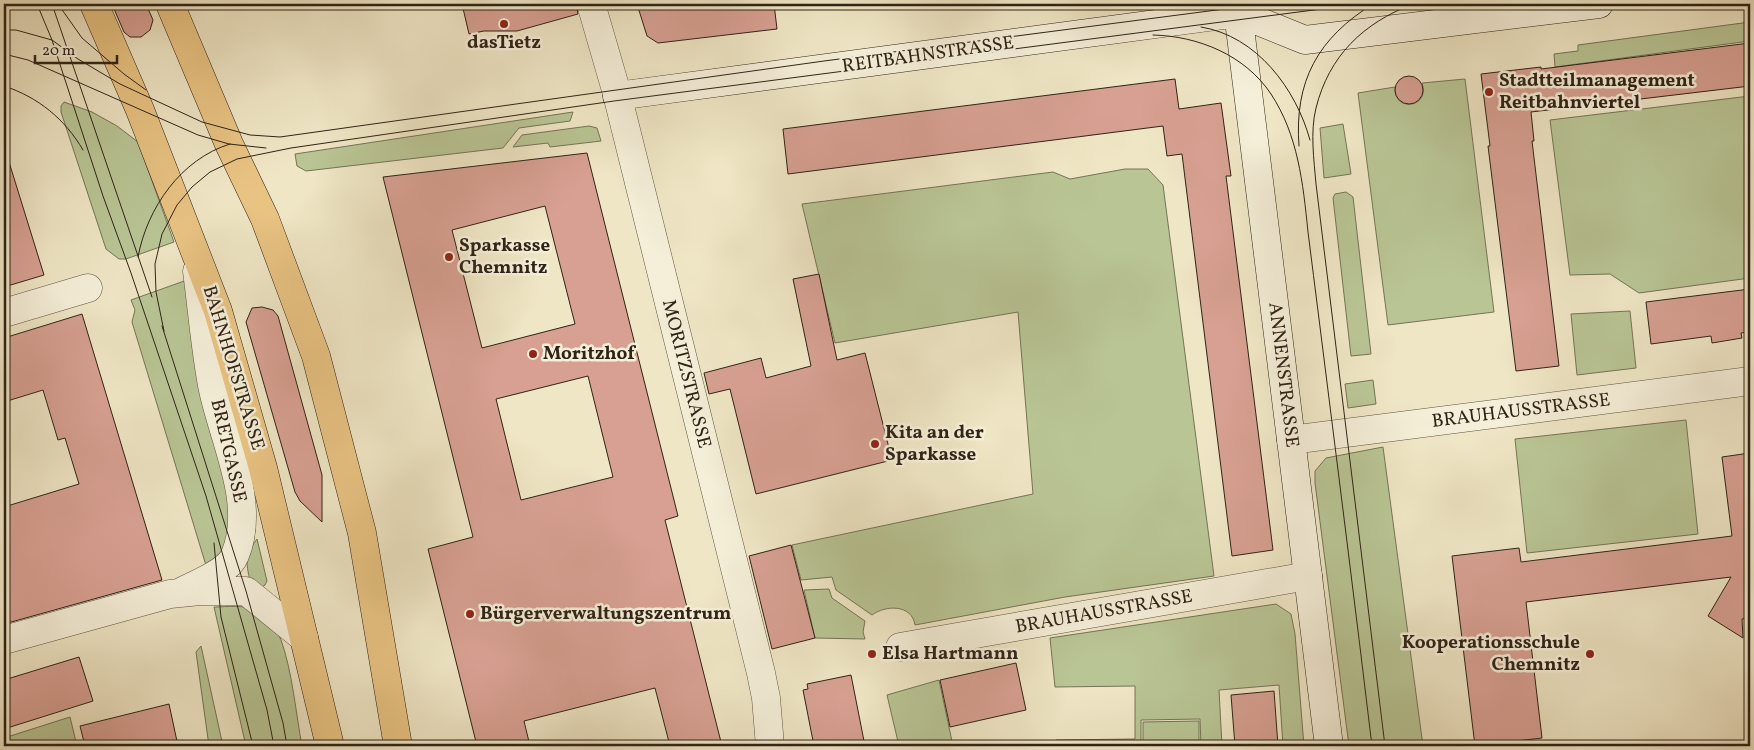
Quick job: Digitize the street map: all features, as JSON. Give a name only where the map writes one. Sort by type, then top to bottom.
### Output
[{"type":"main road","name":"BAHNHOFSTRASSE","points":[[94,4],[140,110],[218,311],[241,388],[284,550],[330,746]]},
{"type":"main road","points":[[170,4],[229,144],[265,219],[316,356],[362,533],[398,746]]},
{"type":"street","name":"MORITZSTRASSE","points":[[591,4],[617,96],[761,673],[766,698],[770,746]]},
{"type":"street","name":"REITBAHNSTRASSE","points":[[617,96],[1241,7],[1305,40],[1599,4]]},
{"type":"street","name":"ANNENSTRASSE","points":[[1241,7],[1291,440],[1329,746]]},
{"type":"street","name":"BRETGASSE","points":[[4,640],[179,593],[217,574],[235,557],[243,529],[241,494],[212,385],[194,248]]},
{"type":"street","points":[[4,313],[88,288]]},
{"type":"street","name":"BRAUHAUSSTRASSE","points":[[1291,440],[1750,381]]},
{"type":"street","name":"BRAUHAUSSTRASSE","points":[[900,647],[1308,576]]},
{"type":"street","name":"BRETGASSE","points":[[179,593],[246,591],[304,638]]},
{"type":"green space","points":[[1750,22],[1750,41],[1555,67],[1554,54],[1578,51],[1578,45]]},
{"type":"green space","points":[[1465,79],[1494,312],[1388,325],[1358,93],[1395,87],[1396,95],[1400,101],[1405,104],[1411,104],[1421,98],[1423,91],[1422,83]]},
{"type":"green space","points":[[1750,96],[1750,278],[1639,293],[1610,274],[1570,275],[1550,120]]},
{"type":"green space","points":[[64,102],[92,112],[117,126],[138,142],[174,242],[126,259],[119,259],[106,249],[61,112],[61,106]]},
{"type":"green space","points":[[573,112],[570,121],[519,128],[503,148],[306,171],[297,166],[295,154]]},
{"type":"green space","points":[[1343,124],[1351,174],[1324,178],[1320,128]]},
{"type":"green space","points":[[589,126],[597,128],[601,141],[550,147],[548,143],[513,147],[522,135]]},
{"type":"green space","points":[[1125,169],[1148,169],[1163,185],[1214,576],[1065,597],[915,625],[909,613],[897,608],[884,609],[872,615],[836,590],[832,577],[801,580],[792,545],[1033,494],[1018,312],[835,343],[802,204],[1053,172],[1070,179]]},
{"type":"green space","points":[[1346,192],[1353,197],[1371,354],[1351,356],[1333,198],[1335,194]]},
{"type":"green space","points":[[187,280],[234,497],[228,549],[208,572],[132,322],[135,310],[131,300]]},
{"type":"green space","points":[[1630,311],[1636,368],[1577,375],[1571,314]]},
{"type":"green space","points":[[1373,380],[1376,404],[1348,408],[1345,384]]},
{"type":"green space","points":[[1686,420],[1698,534],[1527,553],[1515,439]]},
{"type":"green space","points":[[1383,447],[1423,746],[1349,746],[1315,471],[1326,458]]},
{"type":"green space","points":[[257,539],[267,581],[262,587],[251,584],[247,566],[248,556]]},
{"type":"green space","points":[[829,589],[832,598],[865,621],[863,632],[865,639],[815,638],[804,590]]},
{"type":"green space","points":[[1276,604],[1291,614],[1295,634],[1304,746],[1283,746],[1279,685],[1219,690],[1222,746],[1201,746],[1200,719],[1141,720],[1141,746],[1056,746],[1056,740],[1135,739],[1135,686],[1055,687],[1050,638]]},
{"type":"green space","points":[[214,607],[246,607],[263,616],[277,632],[288,665],[302,746],[246,746]]},
{"type":"green space","points":[[201,646],[223,746],[209,746],[196,652]]},
{"type":"green space","points":[[939,680],[953,746],[899,746],[887,695]]},
{"type":"green space","points":[[70,717],[77,746],[4,746],[4,738]]},
{"type":"green space","points":[[1199,721],[1199,746],[1143,746],[1143,722]]},
{"type":"building","points":[[112,4],[146,4],[153,20],[150,30],[141,37],[130,37],[124,32]]},
{"type":"building","name":"dasTietz","points":[[462,4],[576,4],[578,14],[517,31],[484,31],[469,34]]},
{"type":"building","points":[[637,4],[774,4],[777,29],[658,43],[647,36]]},
{"type":"building","points":[[1750,43],[1750,86],[1531,112],[1534,141],[1532,141],[1559,366],[1516,371],[1481,74],[1541,67],[1541,69]]},
{"type":"building","points":[[1409,76],[1419,80],[1423,90],[1419,100],[1409,104],[1399,100],[1395,90],[1399,80]]},
{"type":"building","points":[[1175,79],[1179,109],[1221,103],[1231,176],[1226,176],[1273,550],[1232,556],[1182,154],[1167,156],[1163,126],[788,174],[783,129]]},
{"type":"building","points":[[587,153],[678,516],[665,520],[722,746],[670,746],[655,688],[524,721],[530,746],[477,746],[428,549],[473,537],[383,177]],"holes":[[[545,206],[575,324],[482,348],[452,230]],[[588,376],[613,477],[521,500],[496,399]]]},
{"type":"building","points":[[9,162],[44,275],[4,287],[4,163]]},
{"type":"building","points":[[819,274],[837,360],[865,353],[892,460],[756,494],[730,389],[709,394],[704,373],[761,358],[766,378],[811,366],[793,279]]},
{"type":"building","points":[[1750,289],[1750,332],[1741,333],[1742,338],[1712,343],[1711,336],[1651,344],[1646,302]]},
{"type":"building","points":[[262,307],[273,310],[278,316],[322,475],[322,522],[300,501],[295,492],[246,322],[252,308]]},
{"type":"building","points":[[82,314],[162,580],[4,624],[4,507],[79,484],[65,438],[58,440],[43,390],[4,402],[4,338]]},
{"type":"building","points":[[1750,453],[1750,618],[1742,619],[1743,638],[1708,616],[1731,577],[1526,602],[1542,738],[1475,746],[1452,556],[1519,548],[1521,562],[1732,536],[1722,457]]},
{"type":"building","points":[[791,545],[815,638],[772,649],[749,556]]},
{"type":"building","points":[[79,657],[93,701],[4,729],[4,680]]},
{"type":"building","points":[[1016,663],[1026,710],[950,727],[940,680]]},
{"type":"building","points":[[851,675],[865,746],[814,746],[803,690],[808,689],[807,684]]},
{"type":"building","points":[[1274,691],[1278,746],[1235,746],[1231,695]]},
{"type":"building","points":[[169,704],[178,746],[85,746],[80,726]]},
{"type":"tram line","points":[[37,4],[52,40],[103,196],[206,496],[267,710],[274,746]]},
{"type":"tram line","points":[[52,4],[152,297]]},
{"type":"tram line","points":[[58,4],[82,38],[146,90]]},
{"type":"tram line","points":[[4,30],[16,30],[52,40],[78,59],[120,84],[202,122],[250,135],[280,137],[824,61],[1263,4]]},
{"type":"tram line","points":[[164,331],[156,292],[155,264],[162,234],[177,205],[192,187],[210,172],[237,159],[291,148],[614,101],[1360,4]]},
{"type":"tram line","points":[[1299,146],[1298,123],[1301,101],[1306,81],[1314,63],[1324,47],[1338,31],[1373,4]]},
{"type":"tram line","points":[[1385,746],[1316,184],[1313,127],[1322,89],[1339,57],[1364,32],[1379,21],[1413,4]]},
{"type":"tram line","points":[[1201,27],[1221,32],[1240,41],[1271,68],[1295,102],[1310,140]]},
{"type":"tram line","points":[[1153,35],[1187,39],[1203,44],[1219,50],[1248,68],[1271,94],[1280,110],[1293,143],[1304,196],[1372,746]]},
{"type":"tram line","points":[[4,54],[28,60],[198,135],[229,144],[266,148]]},
{"type":"tram line","points":[[4,86],[28,96],[49,110],[68,128],[83,150]]},
{"type":"tram line","points":[[138,257],[149,221],[169,188],[196,161],[212,151],[230,144]]},
{"type":"tram line","points":[[162,326],[246,591],[283,723],[287,746]]},
{"type":"tram line","points":[[214,543],[221,617],[253,746]]},
{"type":"place","name":"dasTietz","points":[[504,24]]},
{"type":"place","name":"Stadtteilmanagement Reitbahnviertel","points":[[1489,92]]},
{"type":"place","name":"Sparkasse Chemnitz","points":[[449,257]]},
{"type":"place","name":"Moritzhof","points":[[533,354]]},
{"type":"place","name":"Kita an der Sparkasse","points":[[875,444]]},
{"type":"place","name":"Bürgerverwaltungszentrum","points":[[470,614]]},
{"type":"place","name":"Elsa Hartmann","points":[[872,654]]},
{"type":"place","name":"Kooperationsschule Chemnitz","points":[[1590,654]]}]
